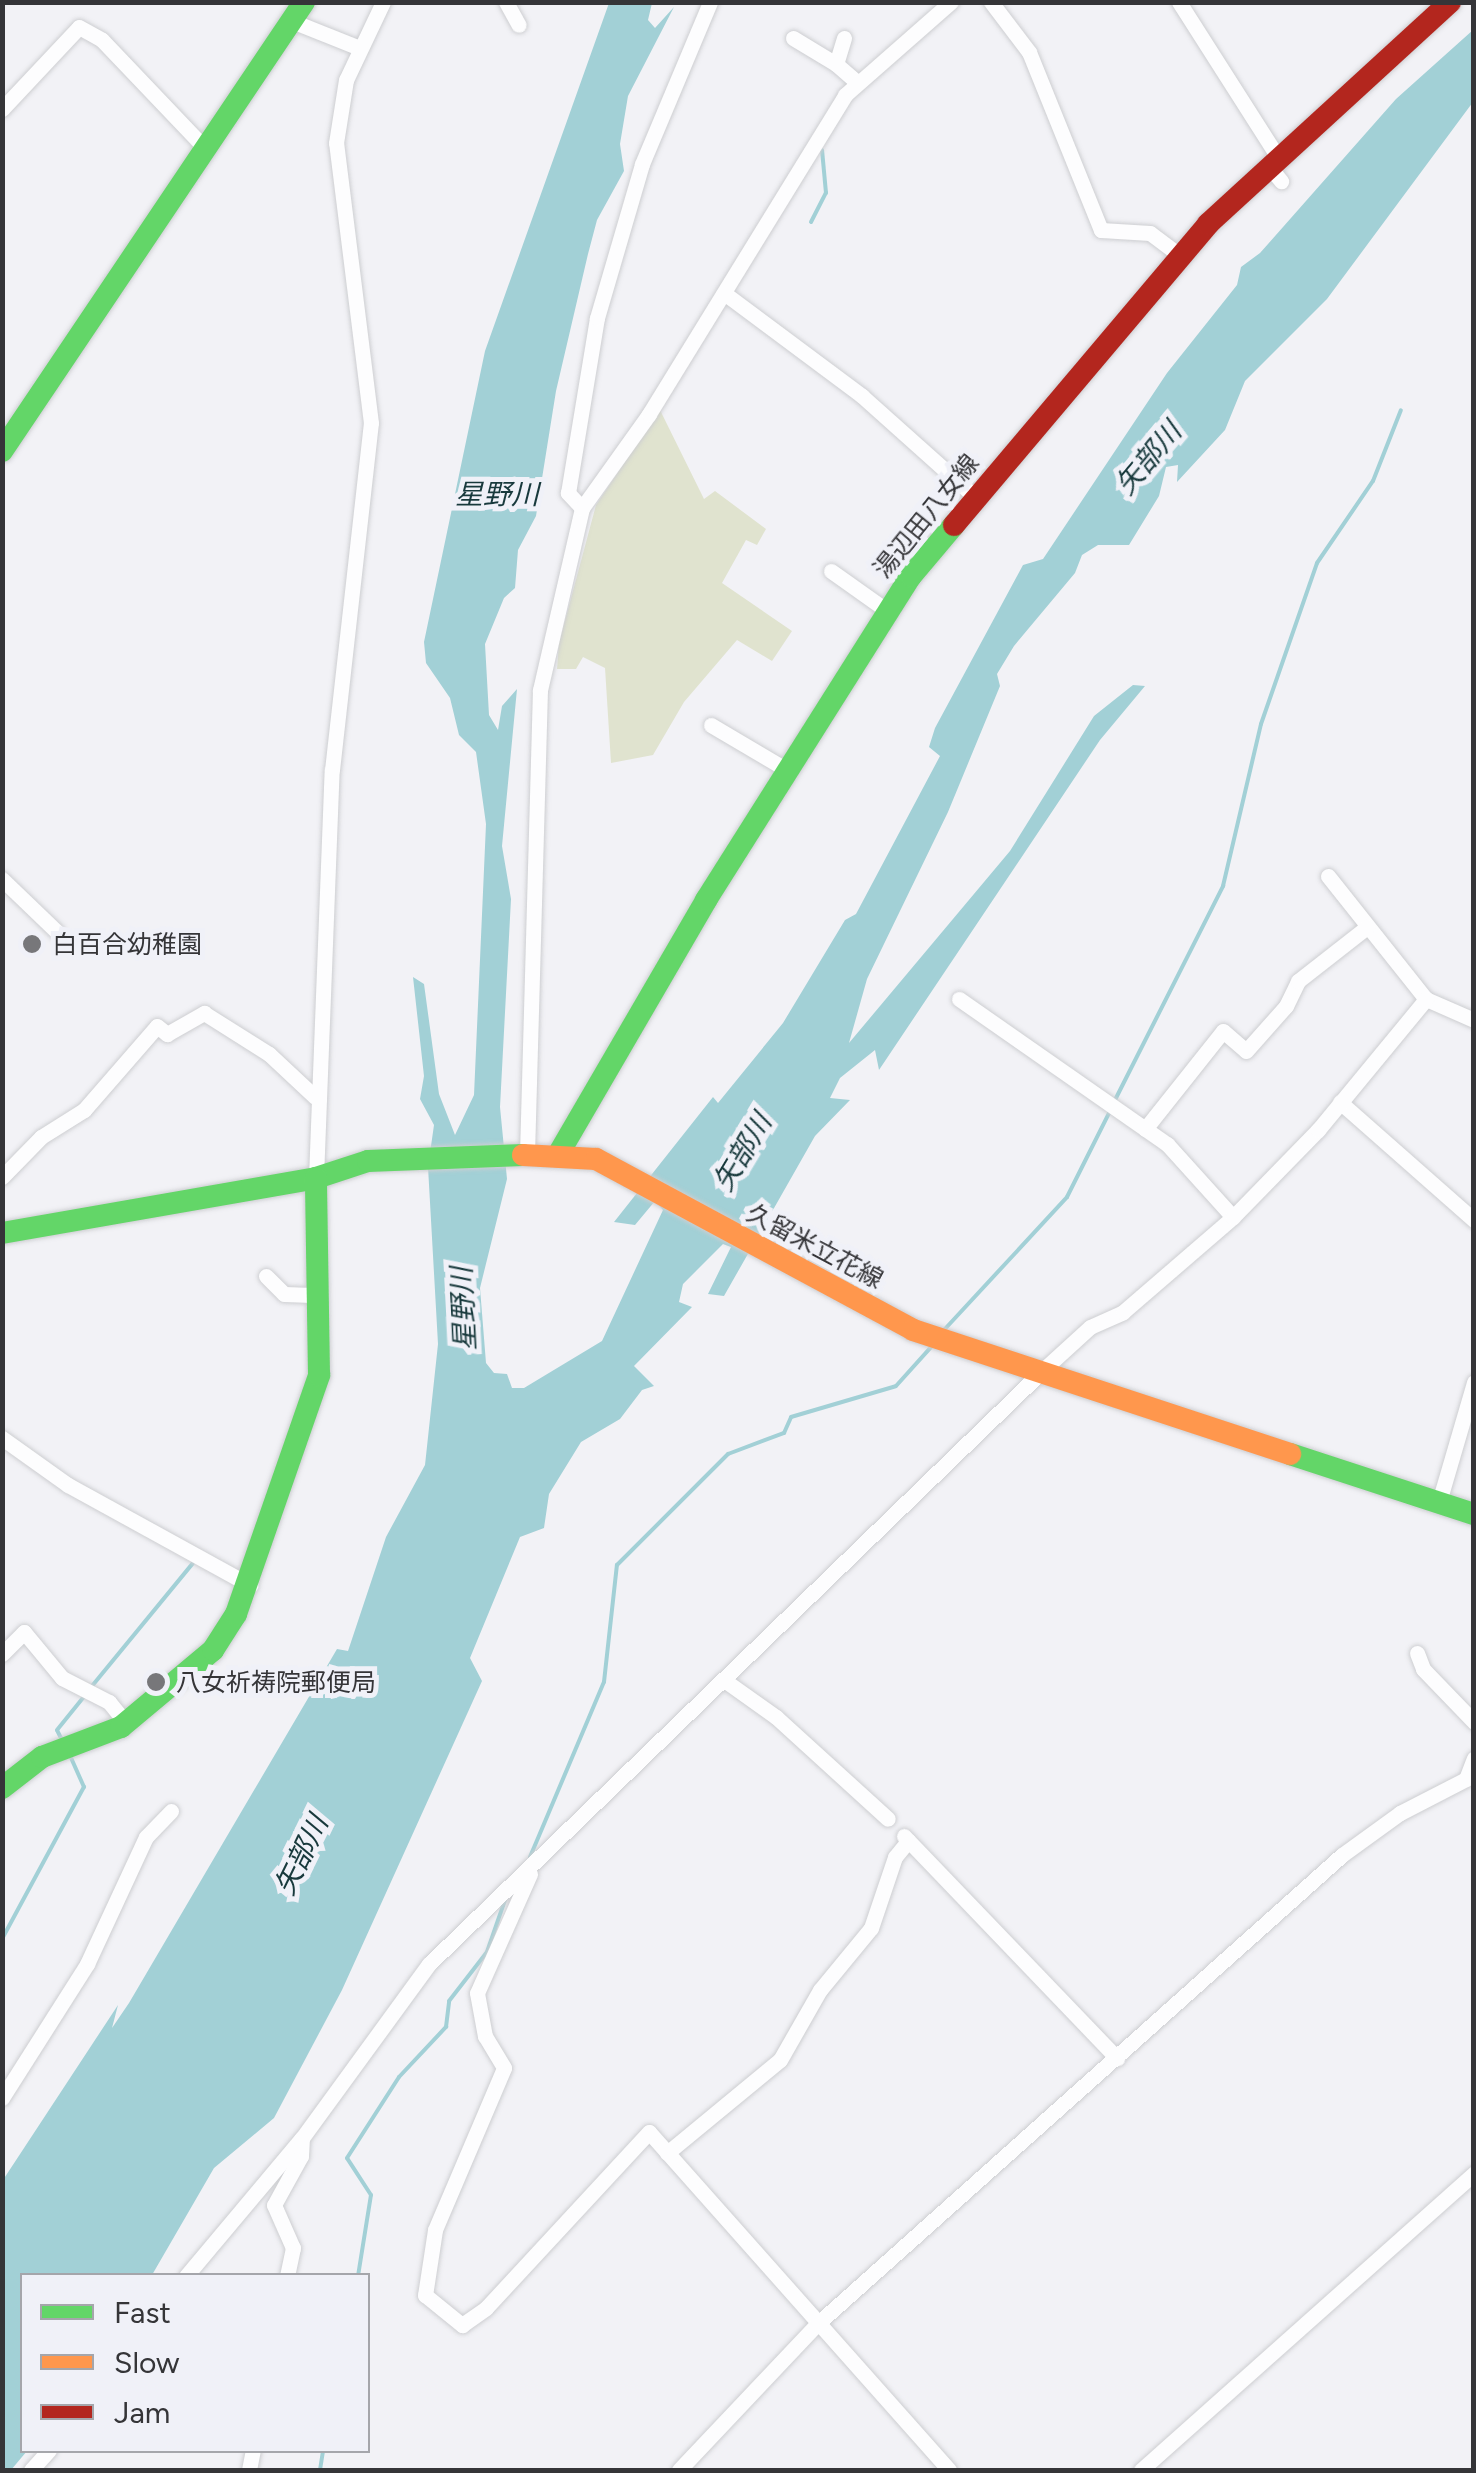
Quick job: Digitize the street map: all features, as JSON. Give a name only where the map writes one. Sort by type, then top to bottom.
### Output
[{"type":"main road","name":"湯辺田八女線","points":[[559,1153],[886,610],[1182,257],[1450,2]]},
{"type":"main road","points":[[2,451],[298,12]]},
{"type":"main road","name":"久留米立花線","points":[[2,1233],[316,1178],[368,1160],[559,1153],[596,1159],[914,1330],[1044,1369],[1238,1441],[1474,1514]]},
{"type":"main road","points":[[2,1788],[42,1757],[126,1724],[213,1650],[250,1585],[320,1375],[316,1178]]},
{"type":"street","points":[[316,1178],[315,1096],[332,770],[370,423],[368,368],[336,177],[341,112],[357,47],[382,2]]},
{"type":"street","points":[[506,2],[519,25]]},
{"type":"street","points":[[582,508],[568,493],[597,318],[642,164],[710,2]]},
{"type":"street","points":[[522,1155],[540,690],[582,508],[724,293],[845,95],[951,2]]},
{"type":"street","points":[[991,2],[1029,52],[1101,230],[1150,233],[1182,257]]},
{"type":"street","points":[[1180,2],[1275,167]]},
{"type":"street","points":[[298,12],[357,47]]},
{"type":"street","points":[[2,109],[79,27],[102,40],[205,148]]},
{"type":"street","points":[[793,38],[836,64],[858,83]]},
{"type":"street","points":[[836,64],[844,38]]},
{"type":"street","points":[[724,293],[862,396],[977,499]]},
{"type":"street","points":[[831,570],[886,610]]},
{"type":"street","points":[[711,725],[787,770]]},
{"type":"street","points":[[1328,876],[1426,998],[1474,1020]]},
{"type":"street","points":[[6,888],[57,932]]},
{"type":"street","points":[[1145,1128],[1223,1031],[1246,1051],[1298,982],[1367,927]]},
{"type":"street","points":[[959,998],[1167,1144],[1233,1217]]},
{"type":"street","points":[[189,2273],[302,2138],[429,1964],[1044,1369],[1090,1327],[1123,1312],[1233,1217],[1340,1102],[1426,998]]},
{"type":"street","points":[[2,1177],[41,1137],[84,1110],[157,1026],[167,1034],[204,1013],[270,1054],[315,1096]]},
{"type":"street","points":[[1340,1102],[1474,1220]]},
{"type":"street","points":[[266,1276],[284,1294],[319,1295]]},
{"type":"street","points":[[1439,1502],[1474,1382]]},
{"type":"street","points":[[2,1438],[68,1485],[250,1585]]},
{"type":"street","points":[[2,1654],[24,1632],[62,1678],[108,1702],[126,1724]]},
{"type":"street","points":[[1417,1653],[1422,1669],[1474,1722]]},
{"type":"street","points":[[724,1680],[776,1717],[888,1820]]},
{"type":"street","points":[[678,2470],[816,2325],[1342,1854],[1347,1858],[1400,1813],[1470,1785],[1474,1758]]},
{"type":"street","points":[[2,2098],[88,1964],[146,1837],[172,1811]]},
{"type":"street","points":[[661,2146],[780,2060],[820,1990],[871,1928],[904,1837],[1117,2058]]},
{"type":"street","points":[[530,1869],[477,1994],[486,2036],[504,2068],[435,2230],[425,2294],[462,2325],[649,2132],[816,2325],[949,2470]]},
{"type":"street","points":[[289,2273],[293,2248],[274,2205],[301,2156],[302,2138]]},
{"type":"street","points":[[1141,2470],[1474,2174]]},
{"type":"green space","points":[[660,410],[704,499],[715,491],[766,529],[757,545],[746,540],[722,583],[792,631],[772,661],[737,640],[684,702],[653,755],[611,763],[605,668],[583,657],[576,669],[557,669],[559,643],[596,505]]},
{"type":"water","points":[[609,3],[652,3],[648,20],[655,28],[674,7],[628,96],[620,144],[624,171],[597,220],[588,254],[556,391],[536,516],[518,550],[515,588],[504,598],[485,644],[489,715],[498,730],[502,706],[517,689],[502,846],[511,899],[500,1107],[507,1179],[480,1288],[486,1363],[494,1373],[507,1374],[512,1388],[524,1388],[602,1341],[663,1210],[655,1201],[635,1225],[614,1222],[713,1097],[718,1103],[783,1023],[845,920],[856,914],[940,756],[929,747],[935,728],[1023,565],[1043,559],[1167,373],[1237,285],[1241,267],[1260,253],[1396,99],[1473,30],[1473,102],[1327,299],[1245,381],[1225,430],[1177,482],[1178,465],[1166,467],[1159,496],[1129,545],[1098,545],[1082,555],[1075,573],[1014,646],[997,674],[1000,686],[948,812],[867,979],[849,1043],[1010,851],[1094,716],[1133,685],[1145,686],[1100,740],[879,1070],[875,1050],[840,1078],[830,1098],[850,1100],[815,1136],[724,1296],[708,1294],[731,1247],[723,1244],[683,1284],[679,1302],[692,1307],[634,1366],[654,1386],[642,1390],[620,1419],[581,1442],[549,1494],[544,1528],[520,1537],[470,1658],[482,1681],[342,1990],[274,2118],[214,2168],[153,2273],[20,2273],[20,2453],[25,2453],[11,2470],[3,2470],[3,2180],[118,2005],[112,2028],[129,2003],[337,1649],[348,1651],[386,1537],[425,1465],[438,1344],[428,1167],[434,1125],[420,1099],[424,1076],[413,977],[424,984],[439,1094],[455,1135],[474,1095],[486,824],[476,752],[459,735],[450,698],[426,663],[424,642],[485,351]]},
{"type":"waterway","points":[[811,222],[826,193],[822,150]]},
{"type":"waterway","points":[[1115,1100],[1223,886],[1261,724],[1317,563],[1373,481],[1401,410]]},
{"type":"waterway","points":[[944,1330],[1067,1197],[1111,1109]]},
{"type":"waterway","points":[[530,1857],[604,1682],[617,1565],[728,1454],[784,1433],[791,1417],[896,1386],[932,1346]]},
{"type":"waterway","points":[[92,1686],[193,1563]]},
{"type":"waterway","points":[[63,1742],[57,1730],[86,1694]]},
{"type":"waterway","points":[[2,1939],[84,1787],[70,1755]]},
{"type":"waterway","points":[[358,2273],[371,2195],[347,2158],[399,2077],[446,2027],[449,2001],[487,1952],[505,1900]]},
{"type":"waterway","points":[[320,2470],[323,2453]]},
{"type":"traffic: fast","points":[[2,451],[304,2]]},
{"type":"traffic: fast","points":[[559,1153],[706,900],[911,576],[954,525]]},
{"type":"traffic: fast","points":[[2,1233],[316,1178],[368,1161],[523,1155]]},
{"type":"traffic: fast","points":[[2,1788],[42,1757],[121,1727],[213,1650],[236,1614],[319,1375],[316,1178]]},
{"type":"traffic: fast","points":[[1290,1454],[1474,1514]]},
{"type":"traffic: slow","points":[[523,1155],[596,1159],[913,1330],[1290,1454]]},
{"type":"traffic: jam","points":[[954,525],[1208,224],[1450,2]]},
{"type":"place","name":"白百合幼稚園","points":[[32,944]]},
{"type":"place","name":"八女祈祷院郵便局","points":[[156,1682]]},
{"type":"water label","name":"矢部川","points":[[1148,458]]},
{"type":"water label","name":"星野川","points":[[497,494]]},
{"type":"water label","name":"矢部川","points":[[742,1152]]},
{"type":"water label","name":"星野川","points":[[463,1309]]},
{"type":"water label","name":"矢部川","points":[[301,1855]]}]
